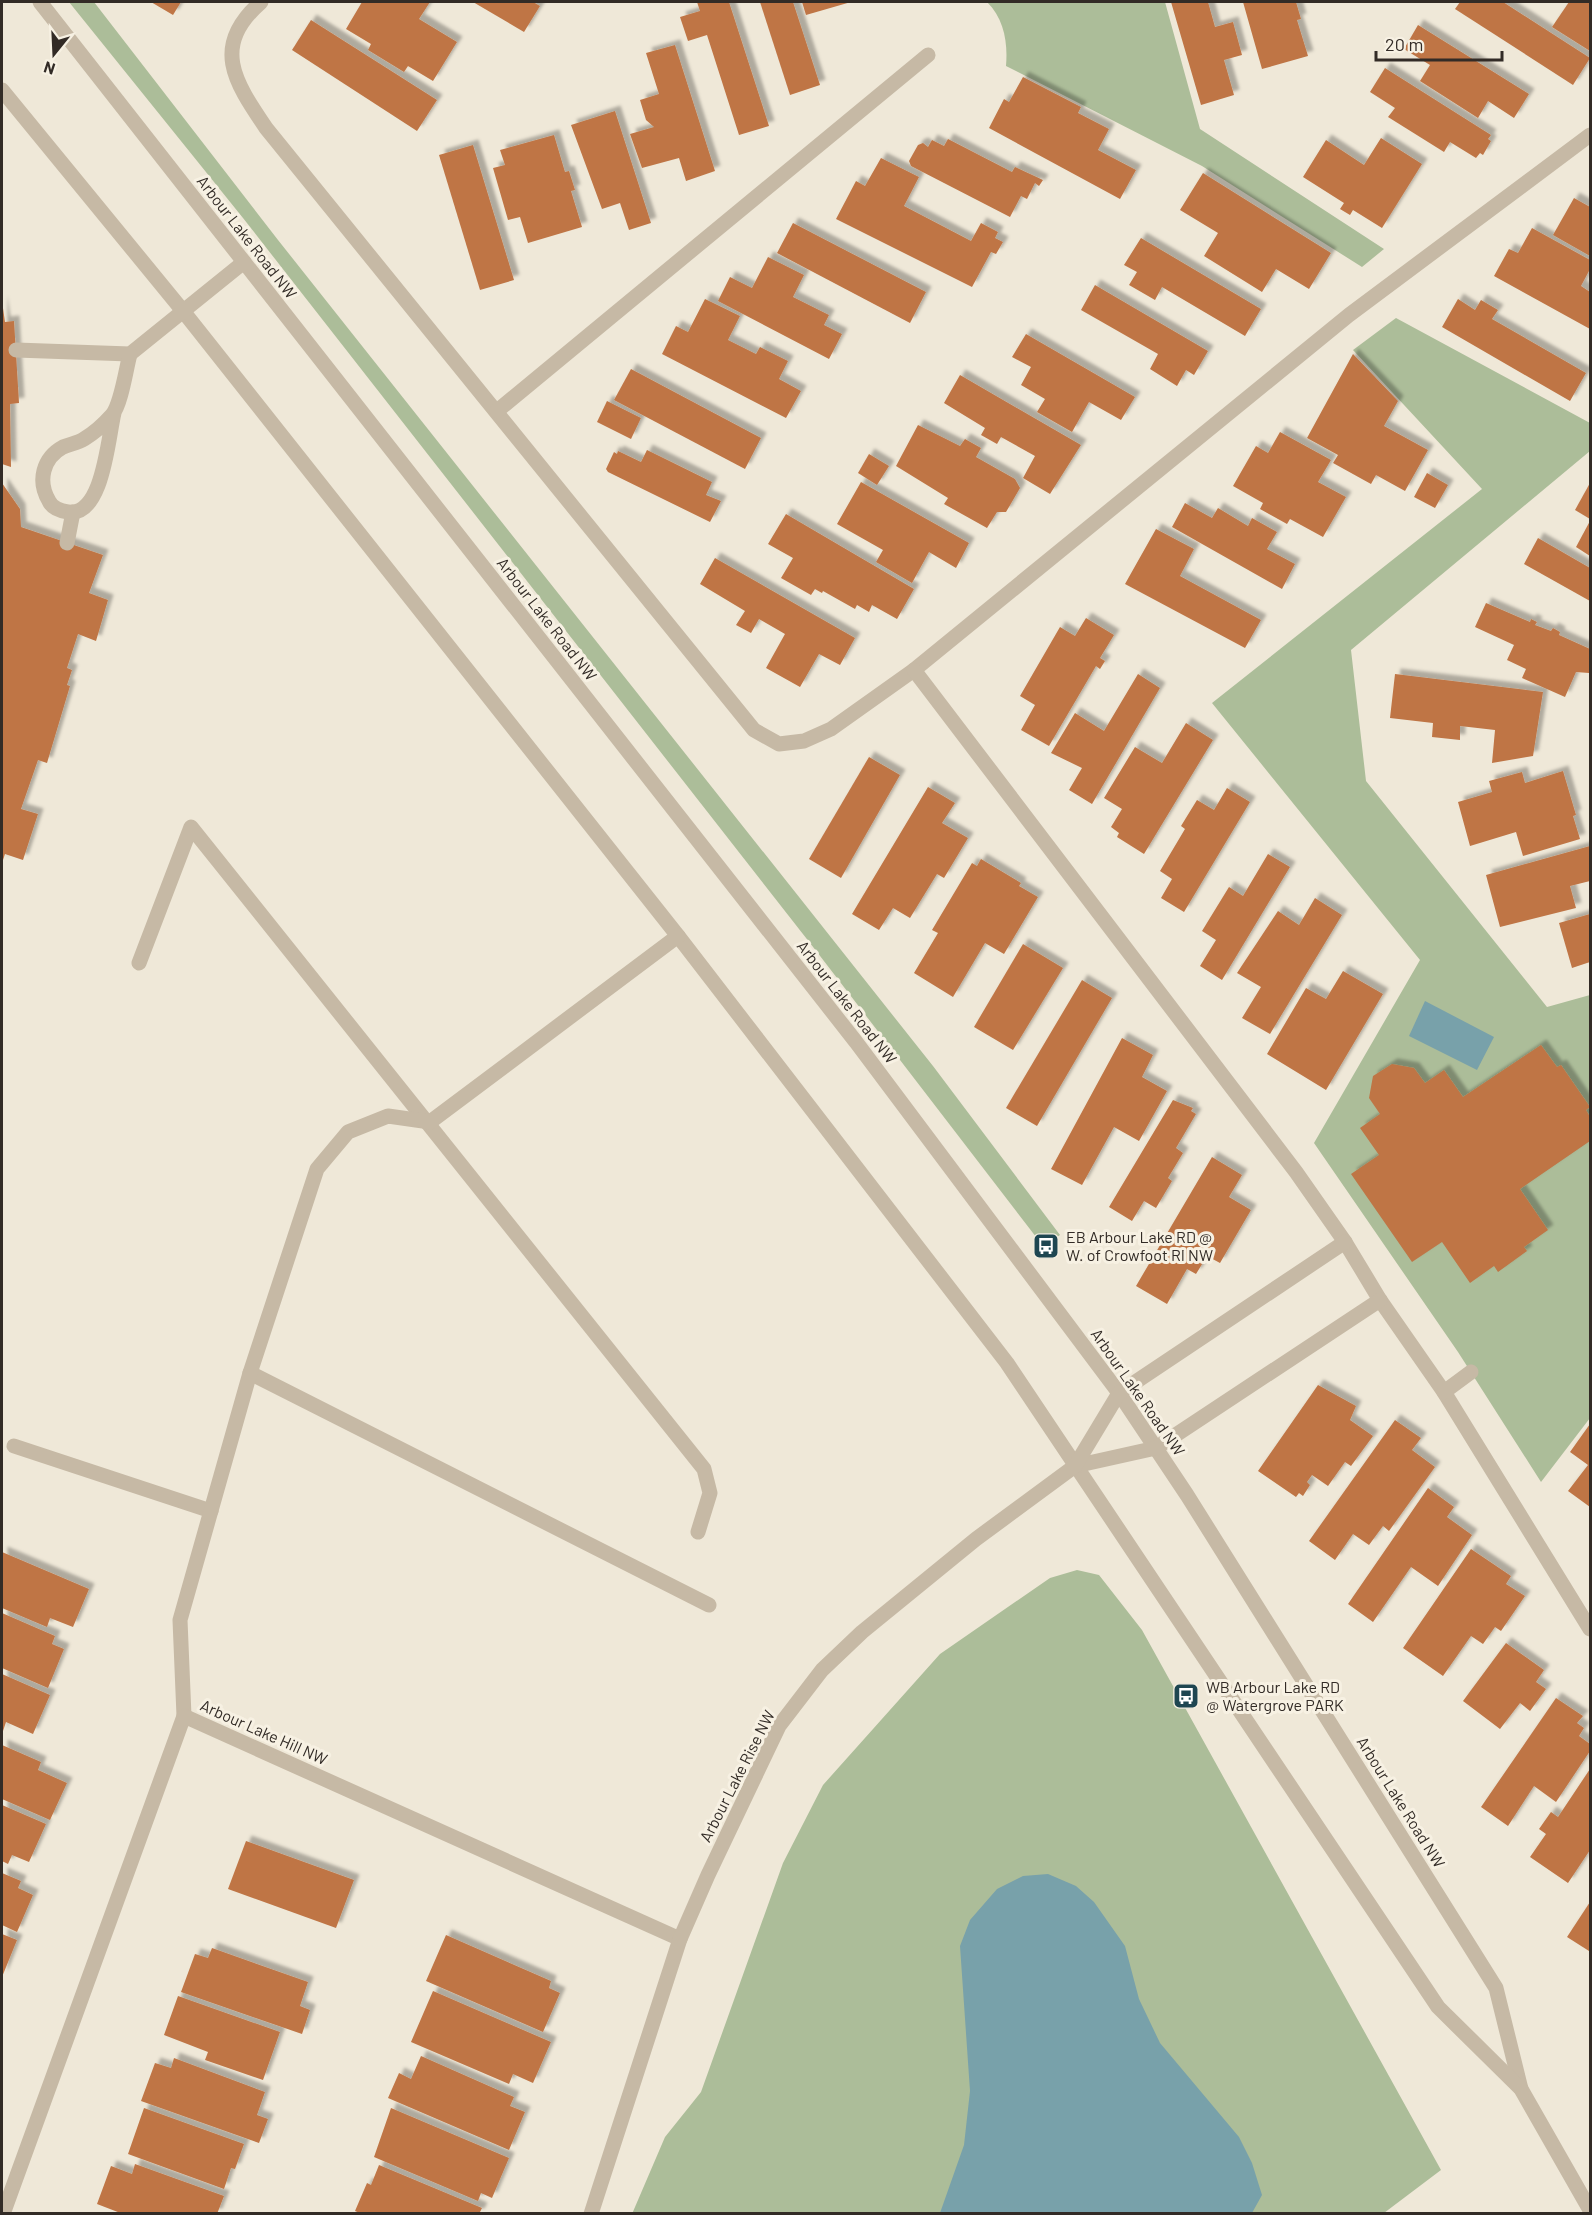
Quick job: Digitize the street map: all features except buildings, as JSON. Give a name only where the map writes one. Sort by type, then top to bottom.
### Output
[{"type":"street","name":"Arbour Lake Road NW","points":[[40,2],[856,1042],[1119,1393],[1156,1448],[1496,1988],[1521,2089]]},
{"type":"street","points":[[261,2],[244,16],[230,49],[232,73],[244,96],[266,128],[754,730],[779,744],[804,741],[831,729],[914,670],[1349,315],[1590,135]]},
{"type":"street","points":[[497,411],[928,55]]},
{"type":"street","name":"Arbour Lake Road NW","points":[[2,90],[183,310],[678,936],[1007,1363],[1438,2007],[1521,2089],[1590,2210]]},
{"type":"street","points":[[114,413],[82,441],[64,446],[51,455],[43,467],[43,487],[50,503],[60,511],[73,512],[86,508],[96,494],[130,354],[244,262]]},
{"type":"street","points":[[16,350],[130,354]]},
{"type":"street","points":[[67,543],[73,512]]},
{"type":"street","points":[[914,670],[1296,1172],[1444,1392],[1590,1629]]},
{"type":"street","points":[[139,963],[191,827],[704,1469],[710,1493],[698,1532]]},
{"type":"street","points":[[184,1716],[180,1620],[250,1373],[317,1168],[348,1132],[388,1116],[429,1122],[678,936]]},
{"type":"street","points":[[1075,1467],[1119,1393],[1345,1242]]},
{"type":"street","points":[[1075,1467],[1156,1448],[1380,1300]]},
{"type":"street","points":[[1444,1392],[1472,1372]]},
{"type":"street","points":[[250,1373],[709,1605]]},
{"type":"street","points":[[14,1446],[211,1511]]},
{"type":"street","name":"Arbour Lake Rise NW","points":[[591,2214],[680,1939],[779,1726],[822,1670],[862,1632],[976,1539],[1075,1467]]},
{"type":"street","name":"Arbour Lake Hill NW","points":[[3,2214],[184,1716],[680,1939]]},
{"type":"green space","points":[[69,2],[94,2],[278,240],[933,1066],[1060,1235],[1043,1246],[817,952],[243,218]]},
{"type":"green space","points":[[987,2],[1165,2],[1200,129],[1384,249],[1362,267],[1202,166],[1006,66],[1004,31]]},
{"type":"green space","points":[[1396,318],[1590,423],[1590,451],[1351,650],[1366,781],[1547,1007],[1590,995],[1590,1418],[1541,1482],[1458,1352],[1314,1143],[1420,960],[1212,703],[1482,489],[1353,350]]},
{"type":"green space","points":[[1077,1570],[1099,1575],[1142,1630],[1441,2170],[1384,2213],[632,2214],[665,2137],[701,2092],[783,1863],[823,1785],[940,1654],[1050,1578]]},
{"type":"water","points":[[1425,1001],[1494,1037],[1477,1070],[1409,1036]]},
{"type":"water","points":[[1048,1874],[1076,1886],[1094,1902],[1125,1946],[1139,1999],[1160,2043],[1239,2137],[1252,2163],[1262,2195],[1252,2213],[940,2213],[964,2145],[970,2091],[960,1946],[970,1920],[997,1889],[1023,1876]]},
{"type":"place","name":"EB Arbour Lake RD @ W. of Crowfoot RI NW","points":[[1046,1246]]},
{"type":"place","name":"WB Arbour Lake RD @ Watergrove PARK","points":[[1186,1696]]}]
